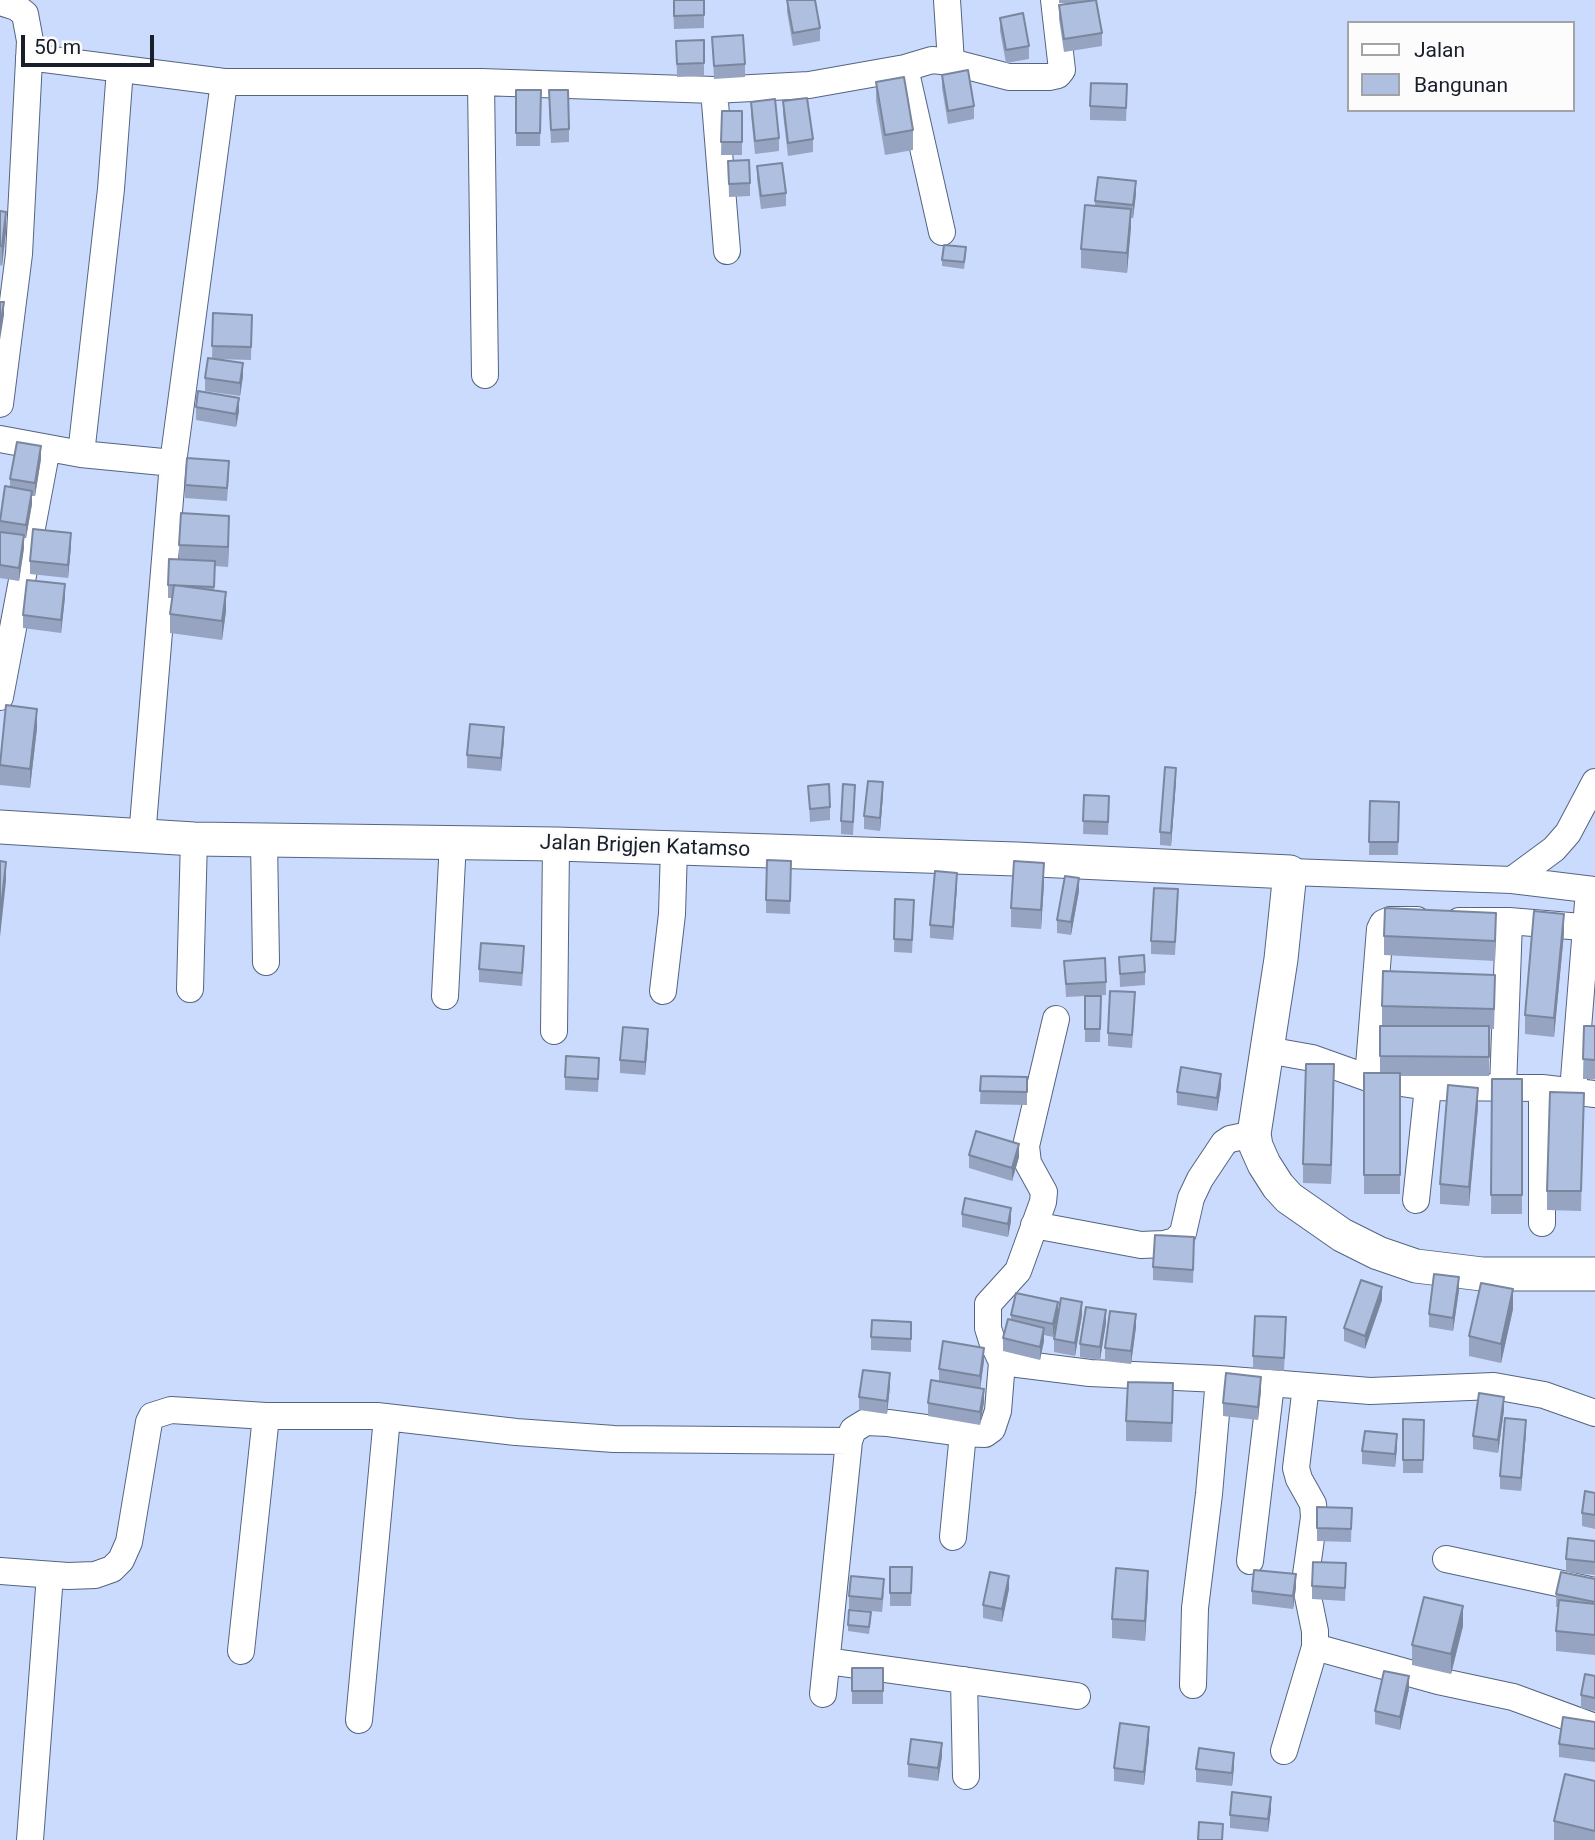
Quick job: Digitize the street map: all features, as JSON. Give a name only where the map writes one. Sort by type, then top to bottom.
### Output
[{"type":"main road","name":"Jalan Brigjen Katamso","points":[[0,827],[194,839],[556,844],[1290,872]]},
{"type":"main road","points":[[1290,872],[1281,959],[1254,1134],[1264,1164],[1289,1198],[1342,1234],[1378,1252],[1416,1266],[1482,1273],[1595,1274]]},
{"type":"street","points":[[947,0],[951,62]]},
{"type":"street","points":[[29,57],[224,82],[481,82],[714,90],[809,85],[905,68],[932,60],[951,62],[1009,77],[1058,75],[1062,70],[1054,0]]},
{"type":"street","points":[[0,2],[16,7],[25,14],[30,41],[19,254],[0,404]]},
{"type":"street","points":[[905,68],[942,232]]},
{"type":"street","points":[[81,454],[111,189],[120,69]]},
{"type":"street","points":[[142,836],[173,463],[224,82]]},
{"type":"street","points":[[481,82],[485,375]]},
{"type":"street","points":[[714,90],[727,251]]},
{"type":"street","points":[[0,439],[81,454],[173,463]]},
{"type":"street","points":[[0,697],[47,448]]},
{"type":"street","points":[[1512,880],[1554,849],[1568,833],[1595,782]]},
{"type":"street","points":[[190,989],[194,839]]},
{"type":"street","points":[[264,841],[266,962]]},
{"type":"street","points":[[446,996],[453,841]]},
{"type":"street","points":[[554,1031],[556,844]]},
{"type":"street","points":[[663,990],[672,914],[674,848]]},
{"type":"street","points":[[1267,1050],[1312,1058],[1368,1078],[1428,1087],[1542,1088],[1584,1093],[1592,890],[1512,880],[1290,872]]},
{"type":"street","points":[[1368,1078],[1379,934],[1383,923],[1390,920],[1509,921],[1590,928]]},
{"type":"street","points":[[1503,1088],[1509,921]]},
{"type":"street","points":[[823,1694],[849,1441],[853,1430],[866,1422],[963,1433],[985,1434],[992,1429],[998,1411],[1002,1362],[988,1328],[988,1304],[1018,1270],[1044,1192],[1028,1163],[1026,1146],[1056,1019]]},
{"type":"street","points":[[1416,1200],[1428,1087]]},
{"type":"street","points":[[1542,1088],[1542,1223]]},
{"type":"street","points":[[1034,1225],[1141,1245],[1175,1241],[1183,1233],[1191,1198],[1200,1179],[1224,1143],[1230,1139],[1254,1134]]},
{"type":"street","points":[[1002,1362],[1090,1373],[1219,1379],[1370,1391],[1494,1386],[1544,1395],[1595,1413]]},
{"type":"street","points":[[1193,1685],[1195,1608],[1219,1379]]},
{"type":"street","points":[[1250,1561],[1271,1384]]},
{"type":"street","points":[[1284,1751],[1315,1647],[1315,1631],[1305,1582],[1314,1517],[1313,1504],[1296,1468],[1306,1386]]},
{"type":"street","points":[[0,1571],[95,1575],[112,1569],[121,1560],[129,1542],[146,1433],[152,1416],[171,1410],[267,1416],[387,1418],[614,1439],[849,1441]]},
{"type":"street","points":[[241,1651],[267,1416]]},
{"type":"street","points":[[359,1720],[387,1418]]},
{"type":"street","points":[[953,1537],[963,1433]]},
{"type":"street","points":[[1446,1559],[1595,1591]]},
{"type":"street","points":[[30,1840],[50,1574]]},
{"type":"street","points":[[1315,1647],[1438,1681],[1513,1696],[1595,1727]]},
{"type":"street","points":[[827,1661],[1077,1696]]},
{"type":"street","points":[[964,1680],[966,1776]]},
{"type":"building","points":[[674,0],[704,0],[704,15],[674,16]]},
{"type":"building","points":[[787,0],[815,0],[820,28],[793,33]]},
{"type":"building","points":[[1096,0],[1102,33],[1064,39],[1059,5]]},
{"type":"building","points":[[1023,13],[1029,46],[1006,50],[1000,18]]},
{"type":"building","points":[[743,35],[745,64],[714,66],[712,37]]},
{"type":"building","points":[[704,40],[704,63],[677,64],[676,41]]},
{"type":"building","points":[[968,70],[974,106],[948,111],[942,75]]},
{"type":"building","points":[[904,77],[913,130],[885,135],[876,82]]},
{"type":"building","points":[[1091,83],[1127,84],[1126,108],[1090,106]]},
{"type":"building","points":[[516,90],[541,90],[540,133],[516,133]]},
{"type":"building","points":[[549,90],[568,90],[569,129],[551,130]]},
{"type":"building","points":[[807,98],[813,139],[788,143],[783,101]]},
{"type":"building","points":[[775,99],[779,138],[755,141],[751,102]]},
{"type":"building","points":[[722,111],[742,111],[742,142],[721,142]]},
{"type":"building","points":[[749,160],[750,183],[729,184],[728,161]]},
{"type":"building","points":[[782,163],[786,193],[761,196],[757,166]]},
{"type":"building","points":[[1098,177],[1136,181],[1133,205],[1095,201]]},
{"type":"building","points":[[1085,205],[1131,209],[1127,253],[1081,249]]},
{"type":"building","points":[[0,211],[6,212],[2,246],[0,246]]},
{"type":"building","points":[[944,245],[966,247],[964,262],[942,260]]},
{"type":"building","points":[[0,302],[4,302],[0,327]]},
{"type":"building","points":[[213,313],[252,315],[251,347],[212,346]]},
{"type":"building","points":[[208,358],[243,363],[240,383],[205,378]]},
{"type":"building","points":[[198,391],[239,398],[236,414],[196,407]]},
{"type":"building","points":[[17,442],[41,446],[35,483],[10,479]]},
{"type":"building","points":[[187,458],[229,461],[227,488],[185,485]]},
{"type":"building","points":[[5,486],[32,491],[26,525],[0,521]]},
{"type":"building","points":[[181,513],[229,516],[228,547],[179,545]]},
{"type":"building","points":[[33,529],[71,533],[68,565],[30,561]]},
{"type":"building","points":[[0,532],[24,535],[19,568],[0,565]]},
{"type":"building","points":[[169,559],[215,561],[214,587],[168,585]]},
{"type":"building","points":[[27,580],[65,584],[61,620],[23,615]]},
{"type":"building","points":[[174,585],[226,592],[222,621],[170,614]]},
{"type":"building","points":[[6,705],[37,709],[30,769],[0,765]]},
{"type":"building","points":[[470,724],[504,727],[501,758],[467,755]]},
{"type":"building","points":[[1165,767],[1176,768],[1171,833],[1160,832]]},
{"type":"building","points":[[868,781],[883,782],[880,818],[864,816]]},
{"type":"building","points":[[829,784],[830,807],[810,809],[808,786]]},
{"type":"building","points":[[843,784],[855,785],[853,822],[841,821]]},
{"type":"building","points":[[1084,795],[1109,796],[1108,822],[1083,821]]},
{"type":"building","points":[[1370,801],[1399,802],[1398,842],[1369,842]]},
{"type":"building","points":[[767,860],[791,861],[790,901],[766,900]]},
{"type":"building","points":[[0,861],[6,862],[0,917]]},
{"type":"building","points":[[1014,861],[1044,863],[1041,910],[1011,908]]},
{"type":"building","points":[[935,871],[957,873],[953,927],[930,925]]},
{"type":"building","points":[[1065,876],[1079,878],[1071,922],[1057,920]]},
{"type":"building","points":[[1154,888],[1178,889],[1175,942],[1151,941]]},
{"type":"building","points":[[895,899],[914,900],[912,940],[894,939]]},
{"type":"building","points":[[1385,908],[1496,913],[1495,941],[1384,936]]},
{"type":"building","points":[[1534,911],[1564,914],[1554,1018],[1525,1015]]},
{"type":"building","points":[[481,943],[524,946],[522,973],[479,969]]},
{"type":"building","points":[[1144,955],[1145,972],[1120,974],[1119,957]]},
{"type":"building","points":[[1105,958],[1106,982],[1066,984],[1064,961]]},
{"type":"building","points":[[1383,971],[1495,975],[1494,1009],[1382,1006]]},
{"type":"building","points":[[1110,991],[1135,992],[1132,1035],[1108,1033]]},
{"type":"building","points":[[1085,996],[1101,996],[1100,1029],[1085,1029]]},
{"type":"building","points":[[1380,1026],[1489,1026],[1489,1057],[1380,1056]]},
{"type":"building","points":[[1584,1026],[1595,1026],[1595,1060],[1583,1059]]},
{"type":"building","points":[[623,1027],[648,1029],[645,1062],[620,1060]]},
{"type":"building","points":[[566,1056],[599,1058],[598,1079],[565,1077]]},
{"type":"building","points":[[1306,1064],[1334,1064],[1331,1165],[1303,1164]]},
{"type":"building","points":[[1181,1067],[1221,1074],[1217,1098],[1177,1092]]},
{"type":"building","points":[[1364,1073],[1400,1073],[1400,1175],[1364,1175]]},
{"type":"building","points":[[981,1076],[1027,1077],[1027,1092],[980,1091]]},
{"type":"building","points":[[1492,1079],[1522,1079],[1522,1195],[1491,1195]]},
{"type":"building","points":[[1448,1085],[1478,1088],[1469,1187],[1440,1184]]},
{"type":"building","points":[[1550,1092],[1584,1093],[1581,1191],[1547,1191]]},
{"type":"building","points":[[976,1131],[1019,1144],[1012,1168],[969,1155]]},
{"type":"building","points":[[965,1198],[1011,1208],[1008,1224],[962,1214]]},
{"type":"building","points":[[1155,1235],[1194,1237],[1193,1270],[1153,1267]]},
{"type":"building","points":[[1434,1274],[1459,1277],[1453,1318],[1429,1314]]},
{"type":"building","points":[[1361,1280],[1382,1287],[1365,1336],[1344,1328]]},
{"type":"building","points":[[1481,1283],[1513,1289],[1501,1344],[1469,1336]]},
{"type":"building","points":[[1016,1293],[1058,1302],[1053,1324],[1011,1315]]},
{"type":"building","points":[[1061,1298],[1082,1302],[1075,1343],[1054,1339]]},
{"type":"building","points":[[1086,1307],[1106,1310],[1100,1347],[1080,1344]]},
{"type":"building","points":[[1110,1311],[1136,1314],[1131,1351],[1105,1348]]},
{"type":"building","points":[[1255,1316],[1286,1317],[1284,1358],[1253,1356]]},
{"type":"building","points":[[1008,1319],[1044,1328],[1040,1347],[1003,1338]]},
{"type":"building","points":[[872,1320],[911,1322],[911,1339],[871,1337]]},
{"type":"building","points":[[943,1341],[984,1348],[980,1376],[939,1369]]},
{"type":"building","points":[[863,1370],[890,1373],[887,1401],[859,1397]]},
{"type":"building","points":[[1226,1373],[1261,1377],[1258,1407],[1223,1403]]},
{"type":"building","points":[[931,1380],[984,1389],[980,1412],[928,1403]]},
{"type":"building","points":[[1128,1382],[1173,1383],[1172,1423],[1126,1421]]},
{"type":"building","points":[[1479,1393],[1504,1397],[1498,1440],[1473,1436]]},
{"type":"building","points":[[1505,1418],[1526,1420],[1521,1478],[1500,1476]]},
{"type":"building","points":[[1403,1419],[1424,1420],[1423,1460],[1403,1460]]},
{"type":"building","points":[[1365,1431],[1397,1434],[1395,1454],[1362,1451]]},
{"type":"building","points":[[1585,1491],[1595,1493],[1595,1515],[1582,1513]]},
{"type":"building","points":[[1317,1507],[1352,1508],[1351,1529],[1317,1528]]},
{"type":"building","points":[[1568,1538],[1595,1541],[1595,1562],[1566,1559]]},
{"type":"building","points":[[1313,1562],[1346,1563],[1345,1588],[1312,1586]]},
{"type":"building","points":[[890,1567],[912,1567],[911,1593],[890,1593]]},
{"type":"building","points":[[1116,1568],[1148,1571],[1145,1621],[1112,1619]]},
{"type":"building","points":[[1254,1570],[1296,1574],[1293,1596],[1252,1591]]},
{"type":"building","points":[[990,1572],[1009,1576],[1002,1609],[983,1605]]},
{"type":"building","points":[[1561,1572],[1595,1579],[1595,1602],[1556,1594]]},
{"type":"building","points":[[851,1576],[884,1579],[882,1599],[849,1596]]},
{"type":"building","points":[[1424,1597],[1463,1606],[1451,1654],[1412,1645]]},
{"type":"building","points":[[1559,1600],[1595,1604],[1595,1635],[1556,1631]]},
{"type":"building","points":[[849,1610],[871,1612],[869,1627],[848,1625]]},
{"type":"building","points":[[852,1668],[883,1668],[883,1691],[852,1691]]},
{"type":"building","points":[[1384,1671],[1409,1676],[1400,1717],[1375,1711]]},
{"type":"building","points":[[1585,1674],[1595,1676],[1595,1698],[1581,1695]]},
{"type":"building","points":[[1563,1717],[1595,1722],[1595,1749],[1559,1744]]},
{"type":"building","points":[[1120,1723],[1149,1727],[1144,1772],[1114,1768]]},
{"type":"building","points":[[911,1739],[942,1743],[938,1768],[908,1764]]},
{"type":"building","points":[[1199,1748],[1234,1753],[1232,1773],[1196,1769]]},
{"type":"building","points":[[1565,1774],[1595,1781],[1595,1831],[1554,1821]]},
{"type":"building","points":[[1232,1792],[1271,1797],[1268,1819],[1230,1815]]},
{"type":"building","points":[[1199,1822],[1223,1824],[1222,1840],[1198,1840]]}]
